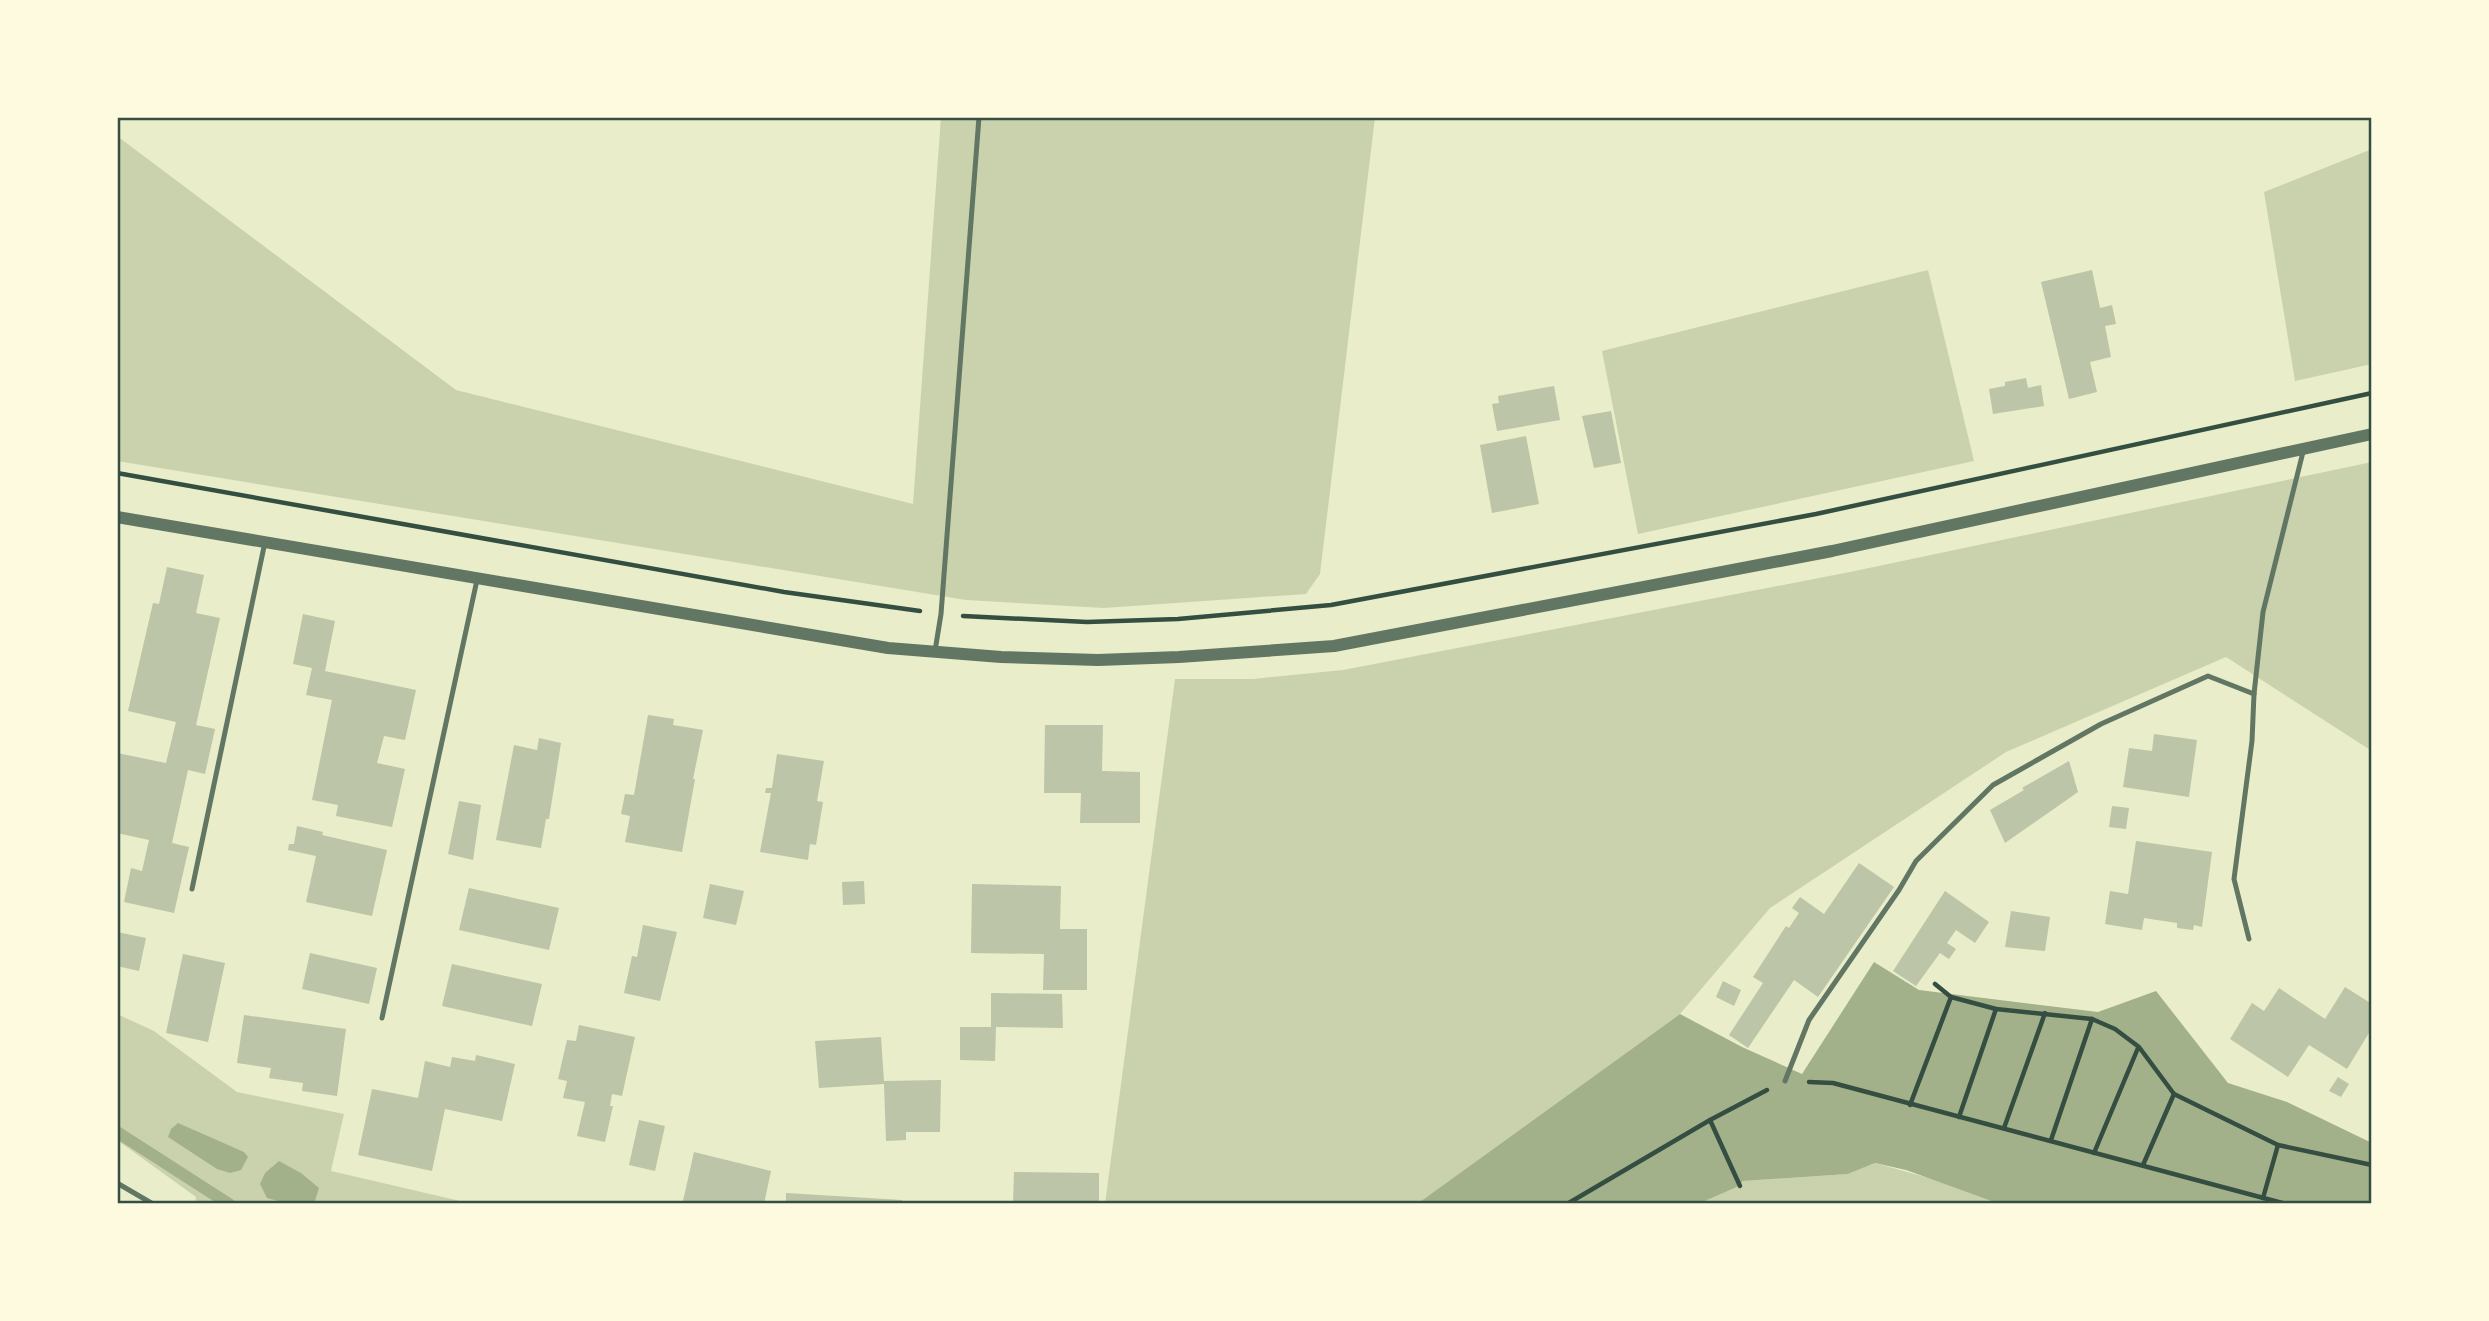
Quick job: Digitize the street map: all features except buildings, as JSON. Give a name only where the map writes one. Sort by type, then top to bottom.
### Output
[{"type":"street","points":[[117,517],[888,648],[934,653],[1098,660],[1334,646],[1832,551],[2372,434]]},
{"type":"lane","points":[[934,653],[941,614],[979,117]]},
{"type":"lane","points":[[2249,939],[2234,879],[2252,741],[2263,612],[2304,449]]},
{"type":"lane","points":[[192,889],[265,541]]},
{"type":"lane","points":[[382,1018],[477,579]]},
{"type":"lane","points":[[1785,1081],[1809,1020],[1916,861],[1993,785],[2101,723],[2208,676],[2254,694]]},
{"type":"lane","points":[[117,1182],[153,1204]]},
{"type":"path","points":[[117,473],[784,593],[941,614],[1003,619],[1087,622],[1178,619],[1331,605],[1816,514],[2372,393]]},
{"type":"path","points":[[1935,984],[1951,997],[1996,1009],[2092,1019],[2116,1030],[2139,1047],[2174,1094],[2277,1145],[2372,1165]]},
{"type":"path","points":[[1910,1105],[1951,997]]},
{"type":"path","points":[[1959,1117],[1996,1009]]},
{"type":"path","points":[[2004,1128],[2045,1013]]},
{"type":"path","points":[[2051,1140],[2092,1019]]},
{"type":"path","points":[[2094,1153],[2139,1047]]},
{"type":"path","points":[[1567,1204],[1710,1120],[1785,1081],[1833,1083],[2286,1204]]},
{"type":"path","points":[[2143,1165],[2174,1094]]},
{"type":"path","points":[[1710,1120],[1740,1186]]},
{"type":"path","points":[[2263,1198],[2277,1145]]},
{"type":"shaded area","points":[[941,117],[1375,117],[1320,574],[1306,594],[1104,608],[966,600],[117,461],[117,136],[456,390],[913,504]]},
{"type":"shaded area","points":[[2372,149],[2372,364],[2295,381],[2264,192]]},
{"type":"shaded area","points":[[1928,270],[1974,461],[1638,534],[1602,351]]},
{"type":"shaded area","points":[[2372,462],[2372,751],[2226,657],[2006,752],[1770,908],[1680,1014],[1417,1204],[1105,1204],[1175,679],[1253,679],[1343,670],[1850,572]]},
{"type":"shaded area","points":[[1874,962],[1919,990],[2098,1012],[2156,991],[2228,1083],[2287,1102],[2372,1143],[2372,1204],[2000,1204],[1906,1170],[1875,1163],[1848,1174],[1743,1181],[1737,1187],[1698,1204],[1417,1204],[1680,1014],[1742,1047],[1802,1074]]},
{"type":"shaded area","points":[[117,1014],[154,1031],[237,1092],[344,1114],[331,1171],[473,1204],[195,1204],[196,1197],[117,1140]]},
{"type":"shaded area","points":[[178,1123],[244,1152],[248,1157],[241,1170],[230,1173],[217,1169],[168,1137],[171,1129]]},
{"type":"shaded area","points":[[279,1161],[301,1173],[319,1188],[314,1204],[267,1198],[260,1184],[265,1173]]},
{"type":"shaded area","points":[[1875,1163],[2021,1204],[1698,1204],[1737,1187],[1743,1181],[1848,1174]]},
{"type":"waterway","points":[[117,1132],[229,1204]]}]
